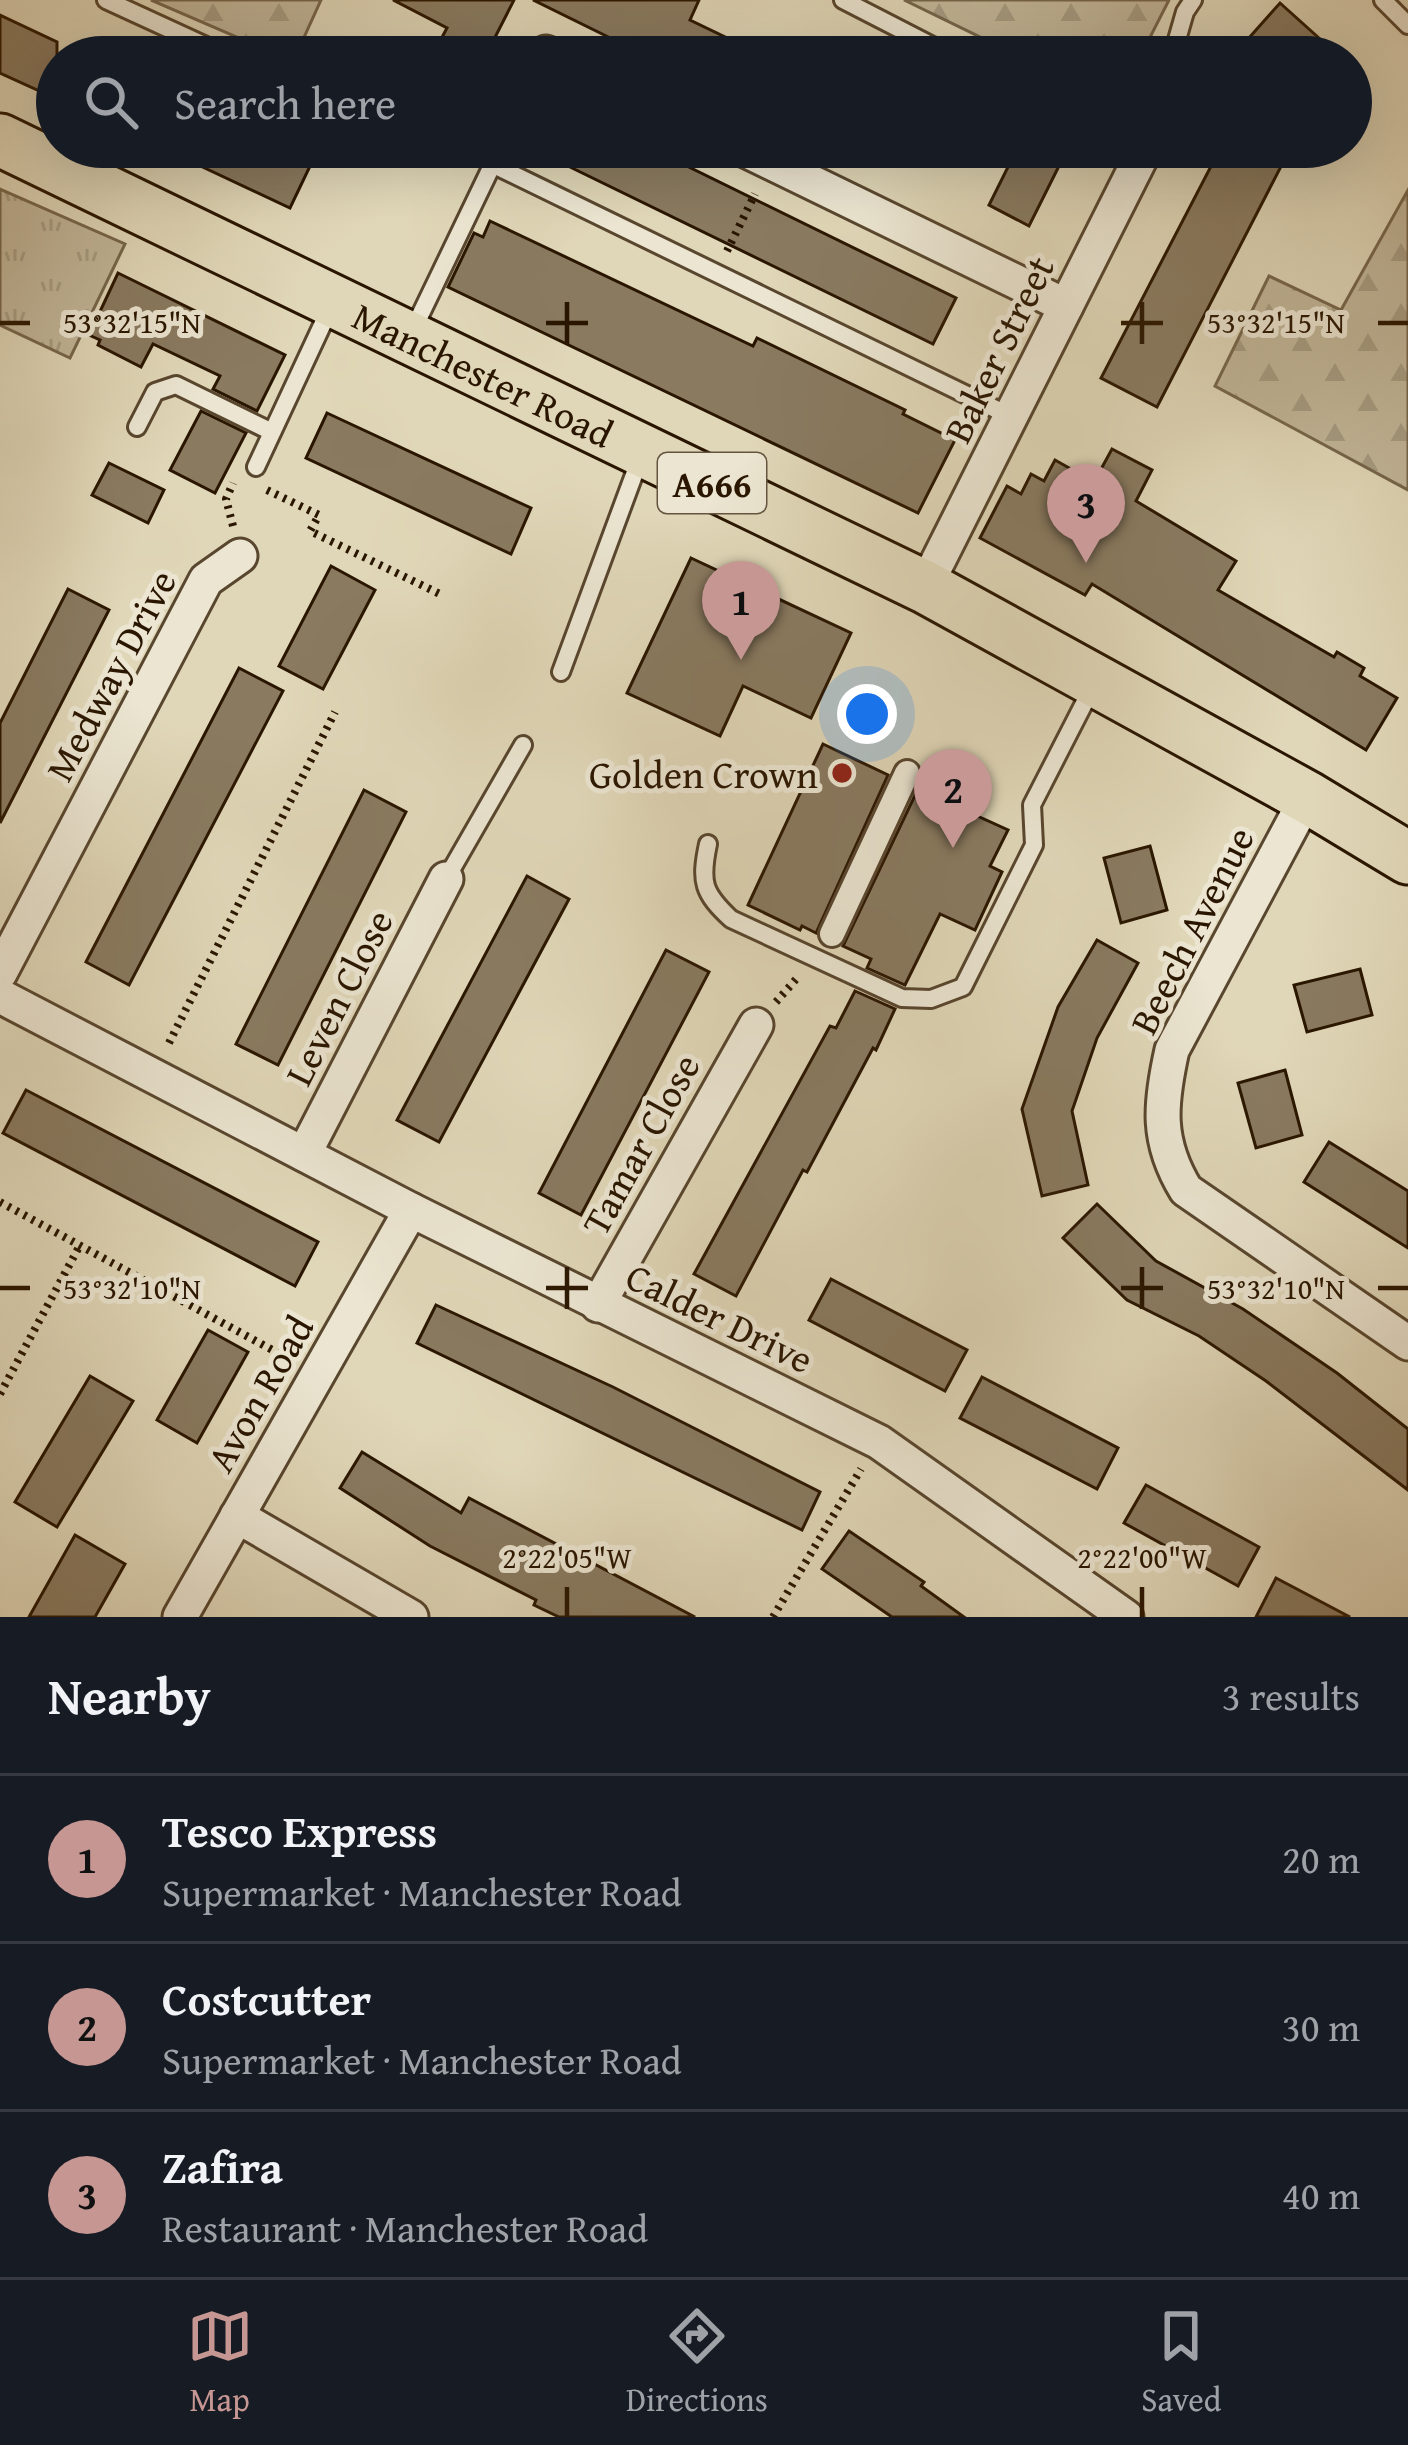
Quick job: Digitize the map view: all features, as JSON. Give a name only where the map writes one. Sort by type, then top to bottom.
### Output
[{"type":"main road","name":"Manchester Road","points":[[0,140],[36,157]]},
{"type":"main road","name":"Manchester Road","points":[[59,168],[925,587],[1307,797],[1408,858]]},
{"type":"street","points":[[782,168],[1066,306]]},
{"type":"street","name":"Baker Street","points":[[925,587],[1131,168]]},
{"type":"street","name":"Medway Drive","points":[[1,973],[206,580],[240,556]]},
{"type":"street","points":[[832,934],[907,772]]},
{"type":"street","name":"Beech Avenue","points":[[1307,797],[1172,1050],[1162,1127],[1169,1162],[1186,1190],[1408,1343]]},
{"type":"street","name":"Leven Close","points":[[304,1154],[446,879]]},
{"type":"street","name":"Calder Drive","points":[[1,973],[153,1076],[598,1305],[879,1442],[1126,1617]]},
{"type":"street","name":"Tamar Close","points":[[598,1305],[756,1025]]},
{"type":"street","name":"Avon Road","points":[[180,1617],[411,1210]]},
{"type":"street","points":[[237,1516],[411,1617]]},
{"type":"lane","points":[[106,0],[184,36]]},
{"type":"lane","points":[[843,0],[913,36]]},
{"type":"lane","points":[[1178,36],[1193,0]]},
{"type":"lane","points":[[1383,0],[1408,25]]},
{"type":"lane","points":[[410,337],[490,168]]},
{"type":"lane","points":[[518,168],[716,274],[1012,417]]},
{"type":"lane","points":[[256,467],[334,298]]},
{"type":"lane","points":[[137,427],[155,392],[176,386],[272,432]]},
{"type":"lane","points":[[561,672],[644,450]]},
{"type":"lane","points":[[708,844],[702,871],[708,898],[731,919],[902,998],[932,999],[963,987],[1034,845],[1032,805],[1096,680]]},
{"type":"lane","points":[[446,879],[523,746]]},
{"type":"path","points":[[716,274],[767,168]]},
{"type":"path","points":[[240,556],[226,500],[237,474],[256,467],[262,488],[319,515],[310,531],[442,595]]},
{"type":"path","points":[[153,1076],[335,712]]},
{"type":"path","points":[[0,1202],[318,1375]]},
{"type":"path","points":[[0,1394],[80,1245]]},
{"type":"path","points":[[772,1617],[879,1442]]},
{"type":"green space","points":[[151,0],[321,0],[305,36],[234,36]]},
{"type":"green space","points":[[904,0],[1169,0],[1151,36],[978,36]]},
{"type":"green space","points":[[0,189],[125,244],[70,358],[0,325]]},
{"type":"green space","points":[[1408,190],[1408,490],[1215,386],[1269,276],[1341,310]]},
{"type":"building","points":[[393,0],[514,0],[496,36],[443,36],[447,28]]},
{"type":"building","points":[[533,0],[699,0],[690,20],[723,36],[606,36]]},
{"type":"building","points":[[1280,3],[1317,36],[1251,36]]},
{"type":"building","points":[[0,15],[44,36],[36,36],[36,89],[0,73]]},
{"type":"building","points":[[205,168],[309,168],[290,208]]},
{"type":"building","points":[[572,168],[691,168],[956,298],[933,344]]},
{"type":"building","points":[[1008,168],[1058,168],[1029,226],[989,205]]},
{"type":"building","points":[[1210,168],[1280,168],[1157,407],[1101,378]]},
{"type":"building","points":[[490,221],[753,346],[757,338],[905,410],[903,414],[955,440],[918,513],[448,287],[474,233],[483,237]]},
{"type":"building","points":[[118,273],[285,355],[257,411],[213,389],[220,376],[153,344],[141,367],[98,345],[100,340],[89,335]]},
{"type":"building","points":[[201,411],[246,433],[215,493],[170,470]]},
{"type":"building","points":[[327,413],[531,508],[511,554],[306,458]]},
{"type":"building","points":[[1112,449],[1152,470],[1136,501],[1236,561],[1218,590],[1334,657],[1337,652],[1364,668],[1360,676],[1397,698],[1366,750],[1092,584],[1085,595],[980,538],[1007,486],[1021,494],[1031,474],[1044,481],[1055,460],[1094,482]]},
{"type":"building","points":[[109,463],[164,490],[148,523],[92,495]]},
{"type":"building","points":[[691,558],[851,633],[811,718],[743,686],[720,736],[627,693]]},
{"type":"building","points":[[331,566],[375,590],[323,689],[279,666]]},
{"type":"building","points":[[68,589],[109,610],[0,823],[0,723]]},
{"type":"building","points":[[239,668],[283,691],[129,985],[86,962]]},
{"type":"building","points":[[823,744],[888,775],[816,933],[748,905]]},
{"type":"building","points":[[918,789],[1008,830],[990,866],[1002,872],[975,930],[940,914],[905,985],[867,968],[871,959],[843,946]]},
{"type":"building","points":[[364,790],[406,812],[278,1065],[236,1044]]},
{"type":"building","points":[[1150,846],[1167,910],[1121,923],[1104,858]]},
{"type":"building","points":[[527,876],[569,899],[439,1142],[397,1120]]},
{"type":"building","points":[[1097,940],[1138,963],[1097,1038],[1072,1111],[1088,1185],[1042,1196],[1022,1109],[1058,1007]]},
{"type":"building","points":[[666,950],[709,972],[581,1215],[539,1193]]},
{"type":"building","points":[[1360,969],[1372,1015],[1307,1032],[1294,985]]},
{"type":"building","points":[[855,991],[895,1009],[736,1296],[694,1274],[830,1026],[836,1028]]},
{"type":"building","points":[[1285,1070],[1302,1135],[1256,1148],[1238,1083]]},
{"type":"building","points":[[26,1090],[318,1242],[295,1286],[3,1133]]},
{"type":"building","points":[[1329,1142],[1408,1191],[1408,1248],[1304,1182]]},
{"type":"building","points":[[1097,1204],[1156,1261],[1243,1309],[1408,1429],[1408,1490],[1266,1381],[1199,1336],[1127,1300],[1063,1238]]},
{"type":"building","points":[[831,1279],[967,1350],[945,1391],[809,1320]]},
{"type":"building","points":[[436,1305],[613,1387],[820,1492],[802,1530],[417,1343]]},
{"type":"building","points":[[208,1330],[248,1352],[197,1443],[157,1420]]},
{"type":"building","points":[[90,1376],[133,1401],[57,1527],[15,1502]]},
{"type":"building","points":[[982,1377],[1118,1448],[1097,1489],[960,1418]]},
{"type":"building","points":[[362,1452],[461,1513],[469,1498],[695,1617],[559,1617],[534,1605],[536,1600],[430,1546],[340,1488]]},
{"type":"building","points":[[1146,1485],[1259,1547],[1238,1586],[1124,1523]]},
{"type":"building","points":[[849,1531],[924,1582],[921,1586],[964,1617],[892,1617],[822,1569]]},
{"type":"building","points":[[75,1535],[125,1564],[95,1617],[29,1617]]},
{"type":"building","points":[[1276,1578],[1350,1617],[1256,1617]]},
{"type":"place","name":"Zafira","points":[[1086,563]]},
{"type":"place","name":"Tesco Express","points":[[741,660]]},
{"type":"place","name":"Golden Crown","points":[[842,773]]},
{"type":"place","name":"Costcutter","points":[[953,848]]}]
